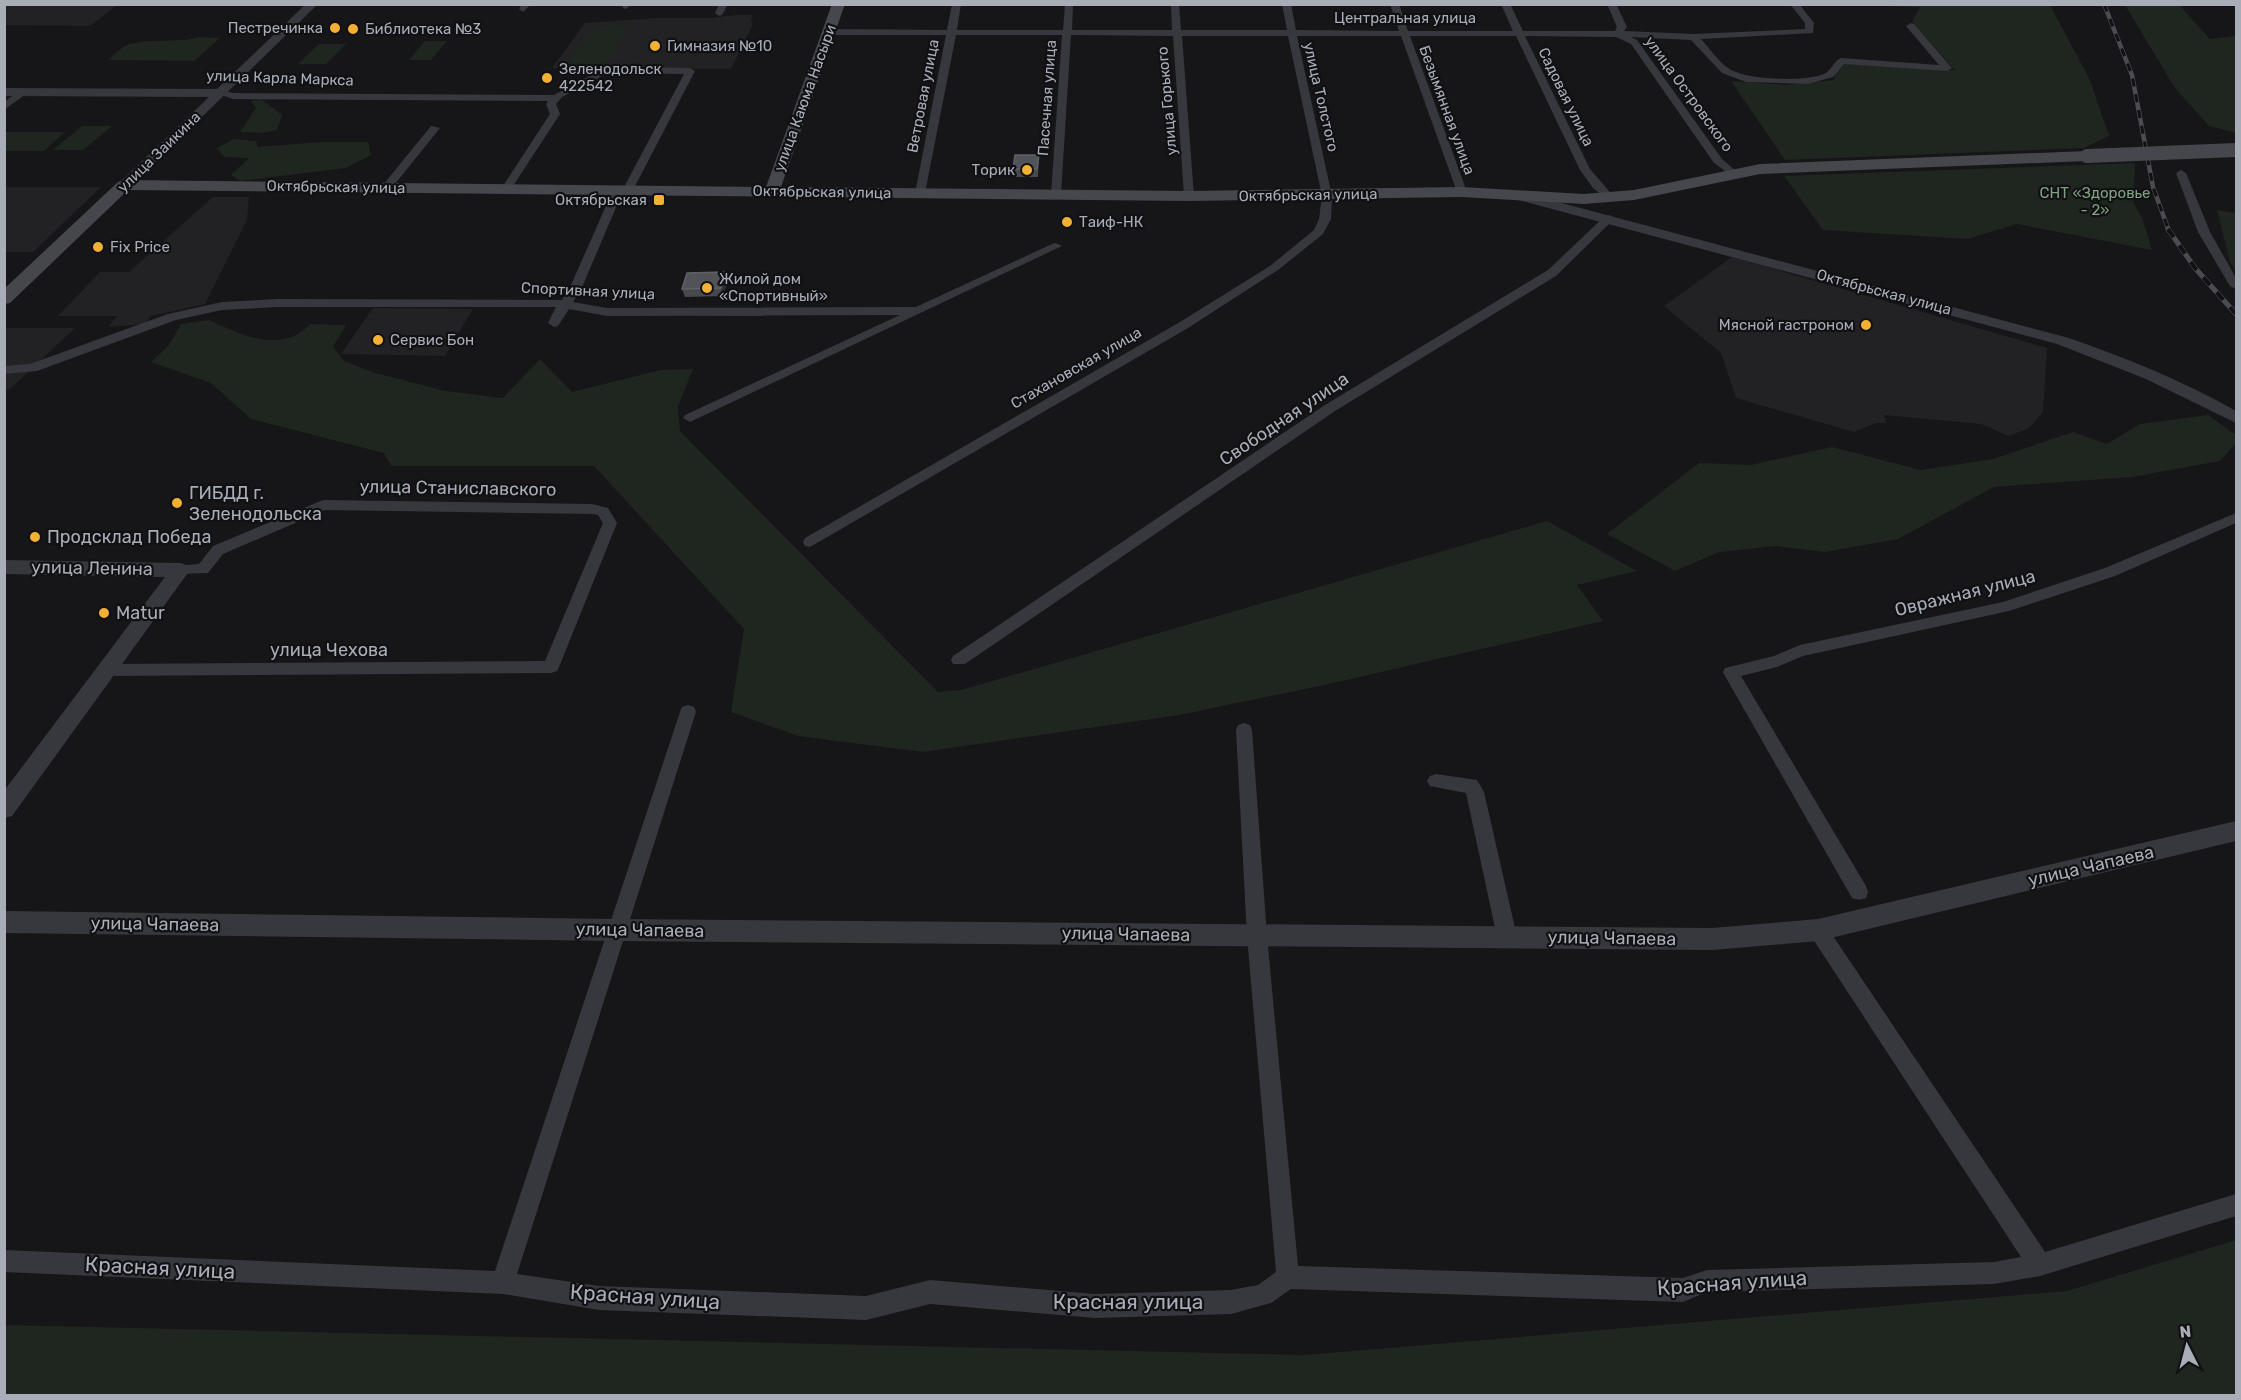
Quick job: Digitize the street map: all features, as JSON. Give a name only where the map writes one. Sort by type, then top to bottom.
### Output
[{"type":"main road","name":"улица Каюма Насыри","points":[[772,191],[839,4]]},
{"type":"main road","name":"Октябрьская улица","points":[[124,185],[1189,196],[1327,196],[1462,192],[1584,200],[1659,190],[1732,173],[1790,167],[2236,150]]},
{"type":"main road","name":"улица Заикина","points":[[4,299],[124,185]]},
{"type":"street","name":"улица Заикина","points":[[124,185],[313,4]]},
{"type":"street","name":"Ветровая улица","points":[[920,193],[957,4]]},
{"type":"street","name":"Пасечная улица","points":[[1056,194],[1069,4]]},
{"type":"street","name":"улица Горького","points":[[1174,4],[1189,196]]},
{"type":"street","name":"улица Толстого","points":[[1286,4],[1327,196]]},
{"type":"street","name":"Безымянная улица","points":[[1394,4],[1462,192]]},
{"type":"street","name":"Садовая улица","points":[[1504,4],[1585,170],[1610,198]]},
{"type":"street","name":"улица Островского","points":[[1611,4],[1622,27],[1618,34],[1635,42],[1718,161],[1732,173]]},
{"type":"street","name":"Центральная улица","points":[[829,32],[1618,34],[1694,37],[1810,31],[1809,23],[1794,4]]},
{"type":"street","points":[[1694,37],[1725,71],[1746,79],[1808,81],[1830,75],[1841,61],[1947,68],[1911,26]]},
{"type":"street","points":[[506,189],[555,114],[552,104],[555,98],[606,70],[690,71],[623,190],[554,323]]},
{"type":"street","points":[[4,107],[25,91]]},
{"type":"street","name":"улица Карла Маркса","points":[[4,92],[221,93],[243,97],[555,98]]},
{"type":"street","points":[[387,187],[435,128]]},
{"type":"street","points":[[2181,173],[2191,205],[2214,255],[2236,286]]},
{"type":"street","name":"Октябрьская улица","points":[[1520,195],[2063,341],[2116,359],[2169,381],[2236,418]]},
{"type":"street","name":"Стахановская улица","points":[[810,542],[1184,325],[1274,268],[1319,232],[1325,219],[1327,196]]},
{"type":"street","points":[[1609,218],[1607,204],[1610,198]]},
{"type":"street","name":"Свободная улица","points":[[959,660],[1330,408],[1552,273],[1609,218]]},
{"type":"street","points":[[690,418],[1056,246]]},
{"type":"street","name":"Спортивная улица","points":[[4,370],[32,368],[172,317],[222,306],[277,303],[564,305],[607,312],[916,311]]},
{"type":"street","name":"улица Станиславского","points":[[180,570],[203,569],[218,550],[323,505],[603,511],[610,523],[551,667]]},
{"type":"street","name":"Овражная улица","points":[[1859,892],[1731,672],[1777,661],[1800,651],[2004,607],[2110,572],[2236,518]]},
{"type":"street","name":"улица Ленина","points":[[4,567],[180,570]]},
{"type":"street","points":[[4,809],[180,570]]},
{"type":"street","name":"улица Чехова","points":[[107,670],[551,667]]},
{"type":"street","points":[[503,1283],[688,712]]},
{"type":"street","points":[[1244,730],[1257,936],[1288,1277]]},
{"type":"street","points":[[1436,782],[1471,785],[1475,792],[1507,937]]},
{"type":"street","name":"улица Чапаева","points":[[4,922],[616,930],[1712,939],[1818,930],[2236,831]]},
{"type":"street","points":[[1818,930],[2040,1264]]},
{"type":"street","name":"Красная улица","points":[[4,1261],[503,1283],[599,1298],[866,1308],[930,1292],[1095,1306],[1231,1302],[1263,1295],[1288,1277],[1683,1290],[1707,1281],[1994,1273],[2040,1264],[2236,1205]]},
{"type":"shaded area","points":[[5,4],[117,5],[90,26],[5,25]]},
{"type":"shaded area","name":"Гимназия №10","points":[[753,15],[751,19],[753,24],[731,69],[552,68],[585,23]]},
{"type":"shaded area","points":[[5,187],[101,187],[33,252],[5,252]]},
{"type":"shaded area","points":[[213,197],[249,197],[247,220],[205,304],[151,316],[145,324],[108,327],[117,316],[58,316],[100,272],[129,272]]},
{"type":"shaded area","points":[[1732,257],[2047,348],[2043,412],[2029,428],[2009,436],[1981,424],[1884,415],[1886,423],[1876,423],[1854,432],[1736,398],[1721,353],[1664,306]]},
{"type":"shaded area","points":[[373,308],[473,309],[445,356],[341,354]]},
{"type":"shaded area","points":[[4,328],[75,328],[5,391]]},
{"type":"green space","points":[[1855,5],[2050,5],[2090,80],[2109,136],[2084,148],[1785,160],[1731,81],[1787,85],[1834,80],[1838,63],[1955,70],[1912,22],[1920,7]]},
{"type":"green space","points":[[2125,5],[2179,5],[2210,39],[2236,36],[2236,133],[2209,126],[2175,88]]},
{"type":"green space","points":[[611,24],[623,26],[628,30],[608,61],[583,67],[569,61],[590,30]]},
{"type":"green space","points":[[199,37],[220,38],[194,61],[108,60],[127,45]]},
{"type":"green space","points":[[425,41],[447,41],[431,60],[409,60]]},
{"type":"green space","points":[[319,44],[346,44],[326,64],[298,64]]},
{"type":"green space","points":[[261,99],[282,115],[277,130],[262,133],[240,132],[256,108],[251,101]]},
{"type":"green space","points":[[82,126],[112,126],[83,150],[53,150]]},
{"type":"green space","points":[[5,132],[65,132],[44,151],[5,151]]},
{"type":"green space","points":[[234,139],[256,141],[258,147],[321,142],[368,142],[371,155],[346,168],[240,181],[231,175],[249,158],[224,157],[217,148]]},
{"type":"green space","name":"СНТ «Здоровье - 2»","points":[[2135,163],[2133,201],[2143,220],[2152,250],[2017,224],[1968,239],[1823,230],[1784,176]]},
{"type":"green space","points":[[2217,210],[2236,213],[2236,271],[2230,262]]},
{"type":"green space","points":[[209,320],[248,336],[274,340],[287,339],[310,324],[346,325],[333,347],[344,361],[375,373],[446,391],[503,398],[540,359],[572,392],[661,370],[693,369],[678,406],[680,431],[938,692],[961,690],[1547,521],[1637,571],[1577,585],[1603,621],[1320,686],[1179,715],[923,752],[798,736],[731,712],[744,629],[594,466],[391,466],[384,453],[251,419],[211,383],[151,362],[169,345],[181,324]]},
{"type":"green space","points":[[2208,415],[2236,435],[2236,443],[2220,461],[2132,477],[1994,487],[1898,539],[1825,552],[1776,546],[1719,552],[1675,571],[1607,534],[1699,463],[1751,465],[1832,447],[1921,470],[1993,459],[2073,432],[2107,444],[2140,424]]},
{"type":"green space","points":[[2236,1240],[2236,1395],[5,1395],[5,1325],[1304,1355],[2067,1291]]},
{"type":"building","points":[[1015,155],[1039,155],[1037,169],[1013,169]]},
{"type":"building","points":[[725,272],[721,288],[682,289],[687,273]]},
{"type":"railway","points":[[2104,4],[2132,75],[2153,187],[2169,230]]},
{"type":"railway","points":[[2169,230],[2195,268],[2236,314]]},
{"type":"place","name":"Пестречинка","points":[[335,28]]},
{"type":"place","name":"Библиотека №3","points":[[353,29]]},
{"type":"place","name":"Гимназия №10","points":[[655,46]]},
{"type":"place","name":"Зеленодольск 422542","points":[[547,78]]},
{"type":"place","name":"Торик","points":[[1027,170]]},
{"type":"place","name":"Октябрьская","points":[[659,200]]},
{"type":"place","name":"Таиф-НК","points":[[1067,222]]},
{"type":"place","name":"Fix Price","points":[[98,247]]},
{"type":"place","name":"Жилой дом «Спортивный»","points":[[707,288]]},
{"type":"place","name":"Мясной гастроном","points":[[1866,325]]},
{"type":"place","name":"Сервис Бон","points":[[378,340]]},
{"type":"place","name":"ГИБДД г. Зеленодольска","points":[[177,503]]},
{"type":"place","name":"Продсклад Победа","points":[[35,537]]},
{"type":"place","name":"Matur","points":[[104,613]]}]
